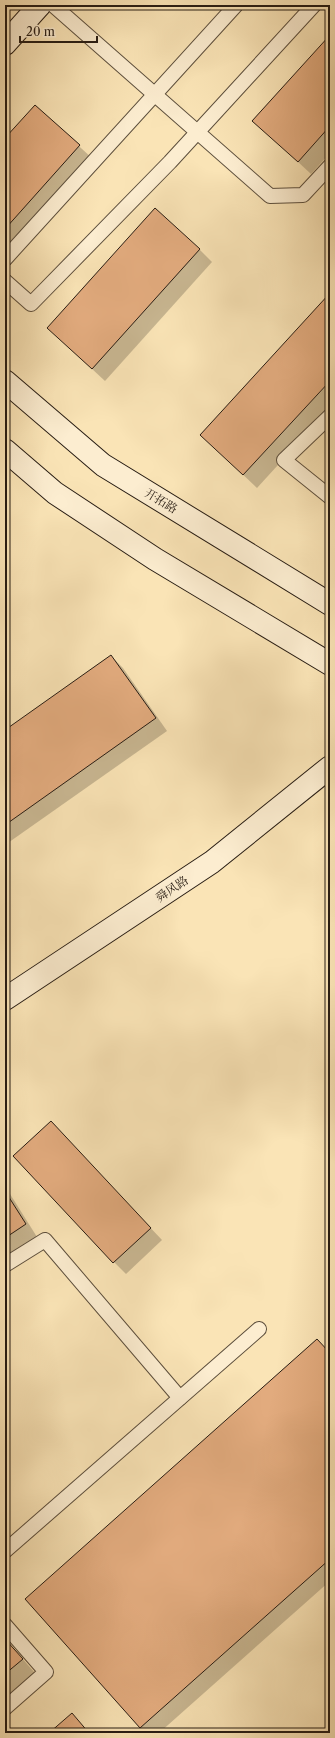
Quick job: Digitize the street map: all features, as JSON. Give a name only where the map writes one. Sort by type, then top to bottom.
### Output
[{"type":"main road","points":[[5,44],[40,5]]},
{"type":"main road","name":"开拓路","points":[[5,381],[103,465],[330,604]]},
{"type":"main road","points":[[5,450],[55,494],[155,559],[330,664]]},
{"type":"main road","name":"舜风路","points":[[5,999],[212,862],[330,767]]},
{"type":"lane","points":[[53,5],[270,196],[303,195],[330,166]]},
{"type":"lane","points":[[5,259],[236,5]]},
{"type":"lane","points":[[5,281],[31,304],[198,132],[314,5]]},
{"type":"lane","points":[[330,416],[284,460],[330,497]]},
{"type":"lane","points":[[5,1265],[44,1240],[180,1398]]},
{"type":"lane","points":[[5,1551],[259,1329]]},
{"type":"lane","points":[[5,1625],[46,1672],[5,1708]]},
{"type":"building","points":[[330,35],[330,126],[298,162],[252,121]]},
{"type":"building","points":[[35,105],[80,145],[5,229],[5,138]]},
{"type":"building","points":[[155,208],[200,249],[92,369],[47,328]]},
{"type":"building","points":[[330,293],[330,381],[243,475],[200,435]]},
{"type":"building","points":[[111,655],[156,718],[5,825],[5,730]]},
{"type":"building","points":[[51,1121],[151,1228],[113,1263],[13,1156]]},
{"type":"building","points":[[5,1191],[26,1224],[5,1238]]},
{"type":"building","points":[[317,1339],[330,1353],[330,1559],[140,1728],[25,1599]]},
{"type":"building","points":[[5,1639],[23,1659],[5,1674]]},
{"type":"building","points":[[72,1713],[89,1733],[49,1733]]}]
